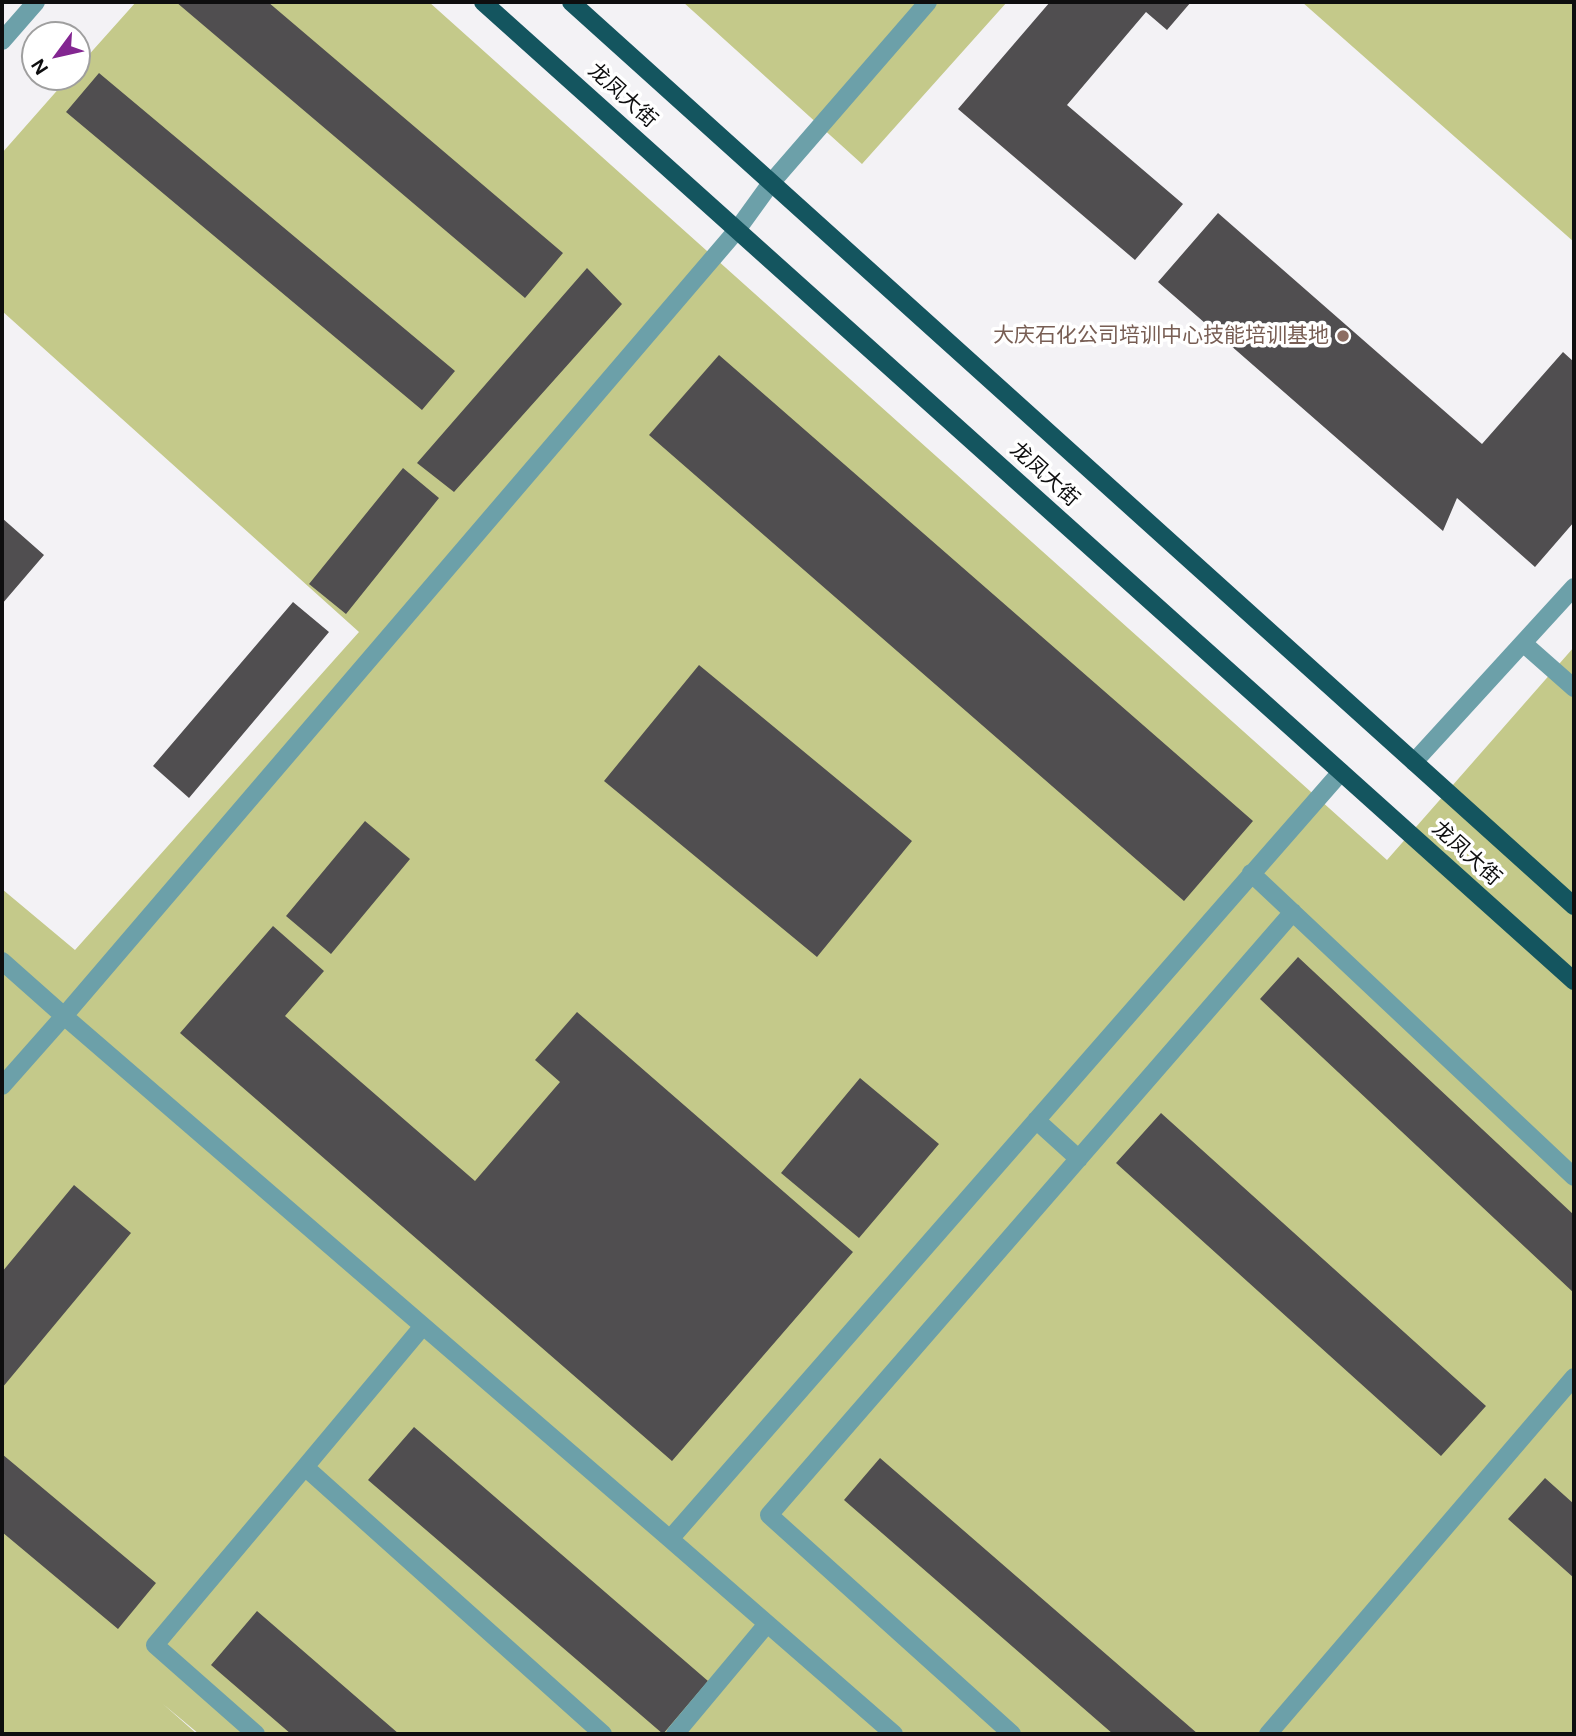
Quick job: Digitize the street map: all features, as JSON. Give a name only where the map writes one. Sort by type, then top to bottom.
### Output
[{"type":"main road","name":"龙凤大街","points":[[483,2],[1574,981]]},
{"type":"main road","name":"龙凤大街","points":[[571,2],[1574,906]]},
{"type":"street","points":[[2,41],[36,2]]},
{"type":"street","points":[[2,1086],[737,230],[771,183],[928,2]]},
{"type":"street","points":[[1414,762],[1574,587]]},
{"type":"street","points":[[1523,643],[1574,688]]},
{"type":"street","points":[[670,1539],[1341,772]]},
{"type":"street","points":[[1251,873],[1574,1177]]},
{"type":"street","points":[[1012,1734],[769,1515],[1293,912]]},
{"type":"street","points":[[2,961],[894,1734]]},
{"type":"street","points":[[1036,1120],[1079,1159]]},
{"type":"street","points":[[256,1734],[155,1645],[422,1326]]},
{"type":"street","points":[[1269,1734],[1574,1377]]},
{"type":"street","points":[[305,1468],[603,1734]]},
{"type":"street","points":[[675,1734],[767,1624]]},
{"type":"green space","points":[[136,2],[429,2],[1387,860],[1574,647],[1574,1734],[199,1734],[163,1704],[197,1734],[2,1734],[2,889],[75,950],[359,632],[2,311],[2,153],[57,91],[91,91],[91,52]]},
{"type":"green space","points":[[683,2],[1007,2],[862,164]]},
{"type":"green space","points":[[1302,2],[1574,2],[1574,242]]},
{"type":"building","points":[[176,2],[268,2],[563,253],[525,298]]},
{"type":"building","points":[[1050,2],[1191,2],[1167,30],[1146,12],[1067,105],[1183,204],[1135,260],[958,109]]},
{"type":"building","points":[[99,73],[455,371],[422,410],[66,112],[84,91],[91,91],[91,82]]},
{"type":"building","points":[[1218,213],[1482,444],[1563,352],[1574,362],[1574,522],[1535,567],[1457,498],[1443,531],[1158,282]]},
{"type":"building","points":[[587,268],[622,304],[454,492],[417,463]]},
{"type":"building","points":[[719,355],[1253,821],[1184,901],[649,435]]},
{"type":"building","points":[[403,468],[439,498],[346,614],[309,584]]},
{"type":"building","points":[[2,518],[44,555],[2,604]]},
{"type":"building","points":[[293,602],[329,632],[189,798],[153,766]]},
{"type":"building","points":[[699,665],[912,841],[817,957],[604,781]]},
{"type":"building","points":[[365,821],[410,859],[331,954],[286,916]]},
{"type":"building","points":[[273,926],[324,971],[285,1016],[475,1181],[560,1082],[535,1060],[577,1012],[853,1252],[672,1461],[180,1033]]},
{"type":"building","points":[[1298,957],[1574,1215],[1574,1293],[1260,999]]},
{"type":"building","points":[[860,1078],[939,1144],[859,1238],[781,1173]]},
{"type":"building","points":[[1161,1113],[1486,1406],[1441,1456],[1116,1163]]},
{"type":"building","points":[[74,1185],[131,1233],[2,1388],[2,1272]]},
{"type":"building","points":[[414,1427],[708,1681],[663,1734],[368,1480]]},
{"type":"building","points":[[2,1454],[156,1583],[118,1629],[2,1532]]},
{"type":"building","points":[[880,1458],[1198,1734],[1113,1734],[844,1500]]},
{"type":"building","points":[[1545,1478],[1574,1504],[1574,1578],[1508,1519]]},
{"type":"building","points":[[257,1611],[399,1734],[291,1734],[211,1665]]},
{"type":"place","name":"大庆石化公司培训中心技能培训基地","points":[[1343,336]]}]
